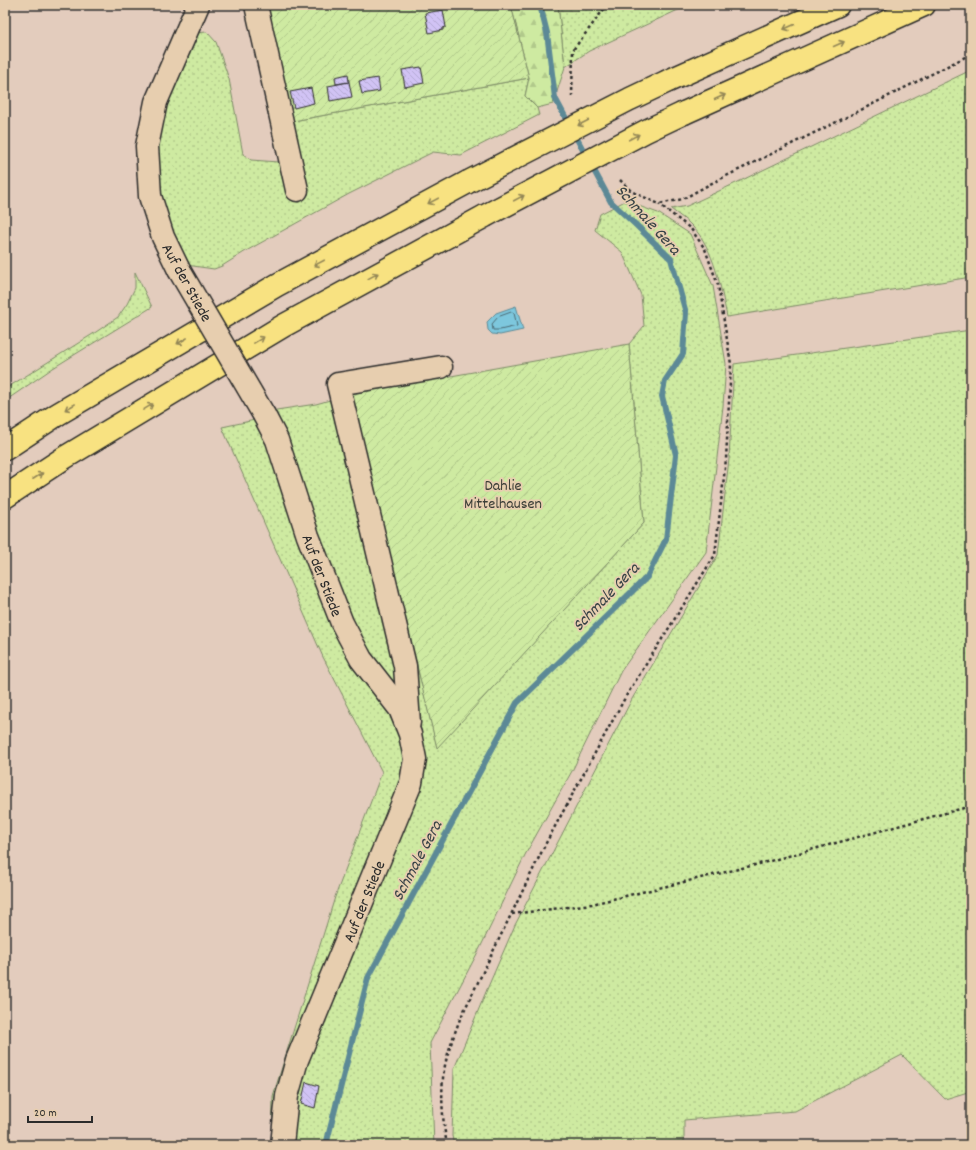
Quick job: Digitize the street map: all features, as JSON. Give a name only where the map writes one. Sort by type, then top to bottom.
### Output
[{"type":"highway","points":[[5,449],[58,414],[277,286],[468,182],[630,99],[838,5]]},
{"type":"highway","points":[[5,497],[64,458],[283,326],[484,216],[646,131],[924,5]]},
{"type":"lane","name":"Auf der Stiede","points":[[198,5],[156,102],[147,146],[150,196],[163,237],[179,270],[264,415],[277,440],[308,536],[342,623],[361,659],[400,709],[410,734],[415,759],[411,783],[297,1060],[287,1096],[282,1145]]},
{"type":"lane","points":[[256,5],[297,190]]},
{"type":"lane","points":[[410,734],[405,666],[338,384],[441,367]]},
{"type":"path","points":[[572,97],[573,50],[607,5]]},
{"type":"path","points":[[659,204],[683,200],[710,184],[971,54]]},
{"type":"path","points":[[447,1145],[442,1119],[443,1077],[450,1048],[460,1019],[546,843],[626,696],[715,554],[726,459],[731,364],[718,285],[705,249],[691,229],[659,204],[631,191],[620,180]]},
{"type":"path","points":[[511,914],[592,904],[759,864],[971,806]]},
{"type":"green space","points":[[263,5],[511,5],[529,78],[293,121]]},
{"type":"green space","points":[[511,5],[558,5],[565,67],[553,104],[537,108],[525,96],[529,78]]},
{"type":"green space","points":[[558,5],[689,5],[589,51],[565,67]]},
{"type":"green space","points":[[207,32],[216,42],[229,79],[243,154],[251,160],[278,162],[293,121],[529,78],[525,96],[537,108],[539,115],[461,155],[433,152],[349,194],[246,251],[222,266],[214,269],[186,265],[160,203],[156,151],[159,121],[195,33]]},
{"type":"green space","points":[[971,70],[971,277],[727,317],[716,269],[706,246],[691,224],[671,209],[687,206]]},
{"type":"green space","points":[[625,201],[658,213],[690,234],[713,286],[726,364],[723,406],[706,552],[621,671],[572,771],[525,855],[480,948],[430,1043],[434,1145],[272,1145],[273,1096],[335,897],[382,772],[323,657],[222,427],[255,420],[270,411],[316,404],[351,394],[437,747],[644,523],[629,344],[644,326],[641,295],[622,252],[595,230],[600,214]]},
{"type":"green space","points":[[135,272],[152,307],[53,368],[5,401],[5,389],[118,317],[135,288]]},
{"type":"green space","points":[[971,330],[971,1091],[945,1099],[902,1055],[795,1111],[684,1120],[684,1145],[454,1145],[452,1136],[454,1069],[515,925],[632,699],[718,555],[729,459],[734,364]]},
{"type":"green space","name":"Dahlie Mittelhausen","points":[[629,344],[644,523],[437,748],[351,394]]},
{"type":"water","points":[[516,306],[523,330],[500,335],[492,334],[488,330],[487,322],[496,313]]},
{"type":"building","points":[[443,10],[446,27],[443,28],[443,30],[429,33],[425,13]]},
{"type":"building","points":[[421,67],[424,83],[405,87],[402,70]]},
{"type":"building","points":[[348,74],[349,82],[336,84],[335,77]]},
{"type":"building","points":[[378,78],[380,91],[362,94],[359,81]]},
{"type":"building","points":[[349,82],[352,97],[330,101],[328,86]]},
{"type":"building","points":[[311,88],[314,103],[294,108],[290,92]]},
{"type":"building","points":[[306,1082],[319,1086],[315,1108],[301,1104]]},
{"type":"waterway","name":"Schmale Gera","points":[[326,1145],[368,978],[517,703],[647,577],[666,539],[676,455],[662,396],[665,381],[683,354],[686,313],[671,259],[611,202],[555,98],[547,33],[540,5]]}]
